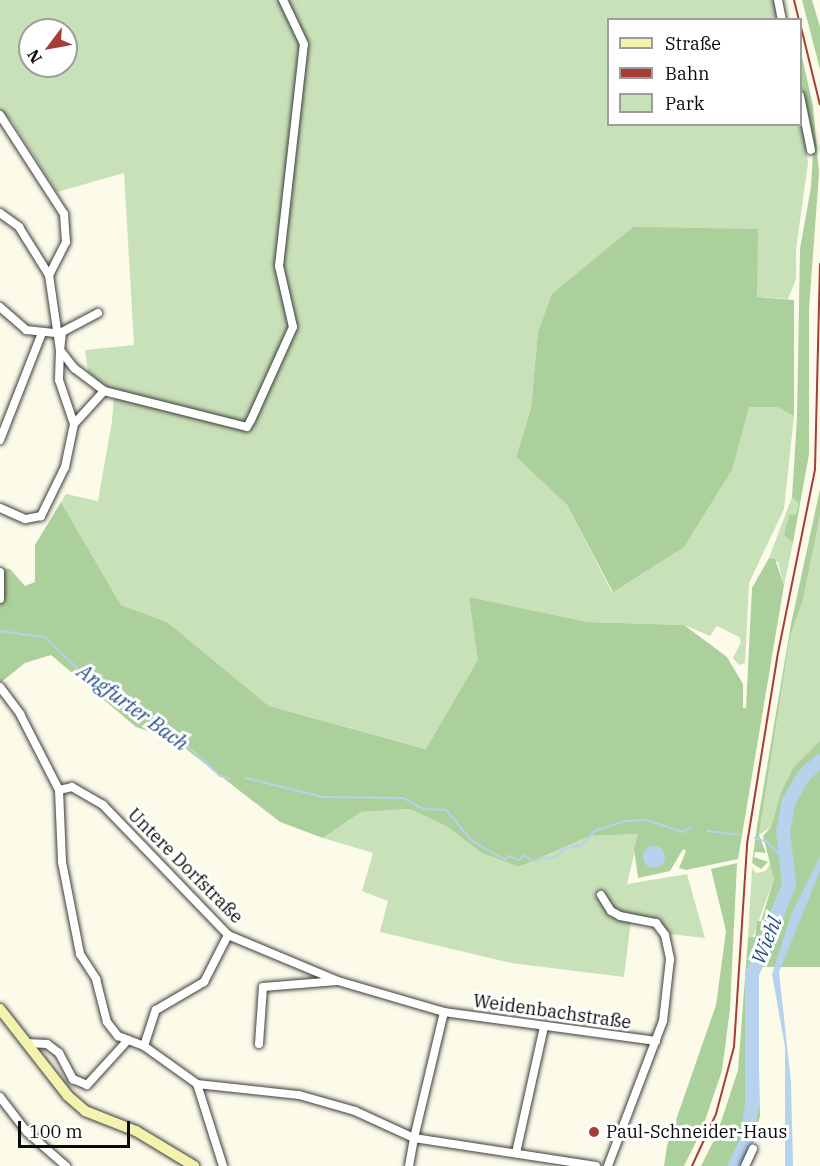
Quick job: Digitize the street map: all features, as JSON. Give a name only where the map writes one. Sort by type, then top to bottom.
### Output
[{"type":"main road","points":[[0,1009],[68,1096],[85,1111],[136,1131],[194,1166]]},
{"type":"street","points":[[0,213],[19,227],[49,275],[60,350],[74,368],[104,391],[247,427],[293,327],[280,275],[304,44],[283,0]]},
{"type":"street","points":[[778,0],[782,18]]},
{"type":"street","points":[[802,101],[811,150]]},
{"type":"street","points":[[0,116],[64,214],[66,242],[49,275]]},
{"type":"street","points":[[0,307],[16,324],[42,333],[56,333]]},
{"type":"street","points":[[74,424],[58,380],[62,332],[98,313]]},
{"type":"street","points":[[0,440],[42,333]]},
{"type":"street","points":[[0,508],[25,519],[41,516],[65,467],[74,424],[104,391]]},
{"type":"street","points":[[0,572],[0,599]]},
{"type":"street","points":[[0,687],[21,714],[59,790],[62,862],[80,954],[96,979],[107,1023],[118,1036],[144,1046],[197,1084],[299,1095],[355,1111],[414,1138],[596,1166]]},
{"type":"street","name":"Untere Dorfstraße","points":[[59,790],[72,787],[103,805],[228,935],[338,981],[444,1012]]},
{"type":"street","points":[[601,895],[611,911],[650,920],[665,935],[670,980],[657,1041],[608,1166]]},
{"type":"street","points":[[144,1046],[156,1010],[204,982],[228,935]]},
{"type":"street","points":[[259,1044],[263,987],[338,981]]},
{"type":"street","points":[[409,1166],[444,1012]]},
{"type":"street","name":"Weidenbachstraße","points":[[444,1012],[657,1041]]},
{"type":"street","points":[[516,1153],[544,1027]]},
{"type":"street","points":[[26,1043],[47,1044],[59,1053],[73,1079],[87,1085],[128,1040]]},
{"type":"street","points":[[197,1084],[223,1166]]},
{"type":"street","points":[[0,1097],[27,1132],[66,1166]]},
{"type":"street","points":[[746,1166],[753,1149]]},
{"type":"green space","points":[[0,0],[776,0],[780,18],[607,18],[607,126],[802,126],[802,116],[808,163],[796,249],[796,279],[788,299],[757,297],[633,227],[606,250],[538,332],[531,408],[516,457],[567,505],[612,592],[733,468],[749,407],[777,407],[794,416],[784,509],[749,583],[745,663],[739,665],[733,658],[741,642],[739,637],[717,626],[710,636],[684,625],[588,622],[469,597],[479,660],[427,749],[269,706],[167,622],[121,605],[61,502],[66,494],[98,501],[112,421],[114,394],[88,372],[85,350],[134,345],[124,173],[57,192],[12,121],[0,110]]},
{"type":"green space","points":[[802,0],[812,0],[820,27],[820,69]]},
{"type":"green space","points":[[802,56],[813,106],[819,173],[809,309],[809,454],[793,543],[784,535],[789,515],[795,514],[799,504],[792,497],[797,418],[800,249],[811,187],[813,152],[802,94]]},
{"type":"green space","points":[[633,227],[758,229],[757,297],[794,300],[794,416],[777,407],[749,407],[733,468],[684,547],[613,592],[567,505],[516,457],[531,408],[538,332],[552,294]]},
{"type":"green space","points":[[820,489],[820,516],[803,600],[790,637],[759,835],[766,853],[755,852],[754,857],[768,862],[761,869],[752,863],[757,826],[791,624]]},
{"type":"green space","points":[[792,497],[799,504],[784,535],[793,543],[784,585],[778,562],[769,558]]},
{"type":"green space","points":[[61,502],[121,605],[167,622],[269,706],[426,749],[478,660],[469,597],[588,622],[684,625],[727,657],[743,684],[743,708],[746,708],[752,588],[769,558],[775,559],[784,585],[738,859],[686,870],[679,868],[686,851],[683,849],[670,871],[638,878],[634,849],[638,834],[590,836],[519,867],[482,853],[446,826],[410,809],[361,812],[323,838],[280,822],[173,739],[136,727],[51,655],[25,663],[0,683],[0,605],[5,586],[2,568],[10,569],[25,586],[35,582],[35,545]]},
{"type":"green space","points":[[820,516],[820,741],[780,795],[771,827],[759,835],[790,637],[803,600]]},
{"type":"green space","points":[[820,741],[820,967],[757,967],[760,1116],[753,1144],[744,1166],[701,1166],[717,1134],[738,1070],[748,938],[755,937],[757,921],[761,921],[774,879],[763,836],[771,827],[780,795],[793,768]]},
{"type":"green space","points":[[410,809],[446,826],[482,853],[519,867],[590,836],[639,834],[627,884],[687,874],[705,938],[661,933],[654,925],[631,920],[624,977],[511,963],[380,932],[388,901],[362,891],[373,853],[323,838],[361,812]]},
{"type":"green space","points":[[772,859],[774,879],[752,939],[748,938],[752,868],[756,873],[766,871]]},
{"type":"green space","points":[[737,863],[730,1009],[722,1071],[701,1132],[684,1166],[664,1166],[667,1146],[716,1005],[726,931],[711,869]]},
{"type":"water","points":[[650,846],[658,846],[665,853],[665,861],[658,868],[650,868],[643,861],[643,853]]},
{"type":"water","points":[[820,856],[820,871],[779,972],[791,1082],[793,1166],[785,1166],[785,1047],[772,974],[791,915]]},
{"type":"waterway","name":"Angfurter Bach","points":[[0,631],[45,637],[82,673],[181,740],[220,776],[230,779]]},
{"type":"waterway","name":"Wiehl","points":[[735,1166],[746,1142],[752,1106],[752,974],[789,885],[783,831],[789,801],[804,775],[820,761]]},
{"type":"waterway","name":"Angfurter Bach","points":[[246,778],[323,797],[403,798],[423,809],[446,810],[471,840],[505,860],[509,856],[519,860],[525,855],[532,861],[557,856],[564,849],[581,845],[595,831],[626,821],[646,820],[683,832],[691,828]]},
{"type":"waterway","name":"Angfurter Bach","points":[[707,831],[738,835]]},
{"type":"waterway","name":"Angfurter Bach","points":[[755,838],[767,842],[783,858]]},
{"type":"railway","points":[[794,0],[798,18]]},
{"type":"railway","points":[[802,31],[820,105]]},
{"type":"railway","points":[[692,1166],[716,1114],[734,1047],[747,844],[778,653],[815,469],[820,264]]},
{"type":"place","name":"Paul-Schneider-Haus","points":[[594,1132]]}]
